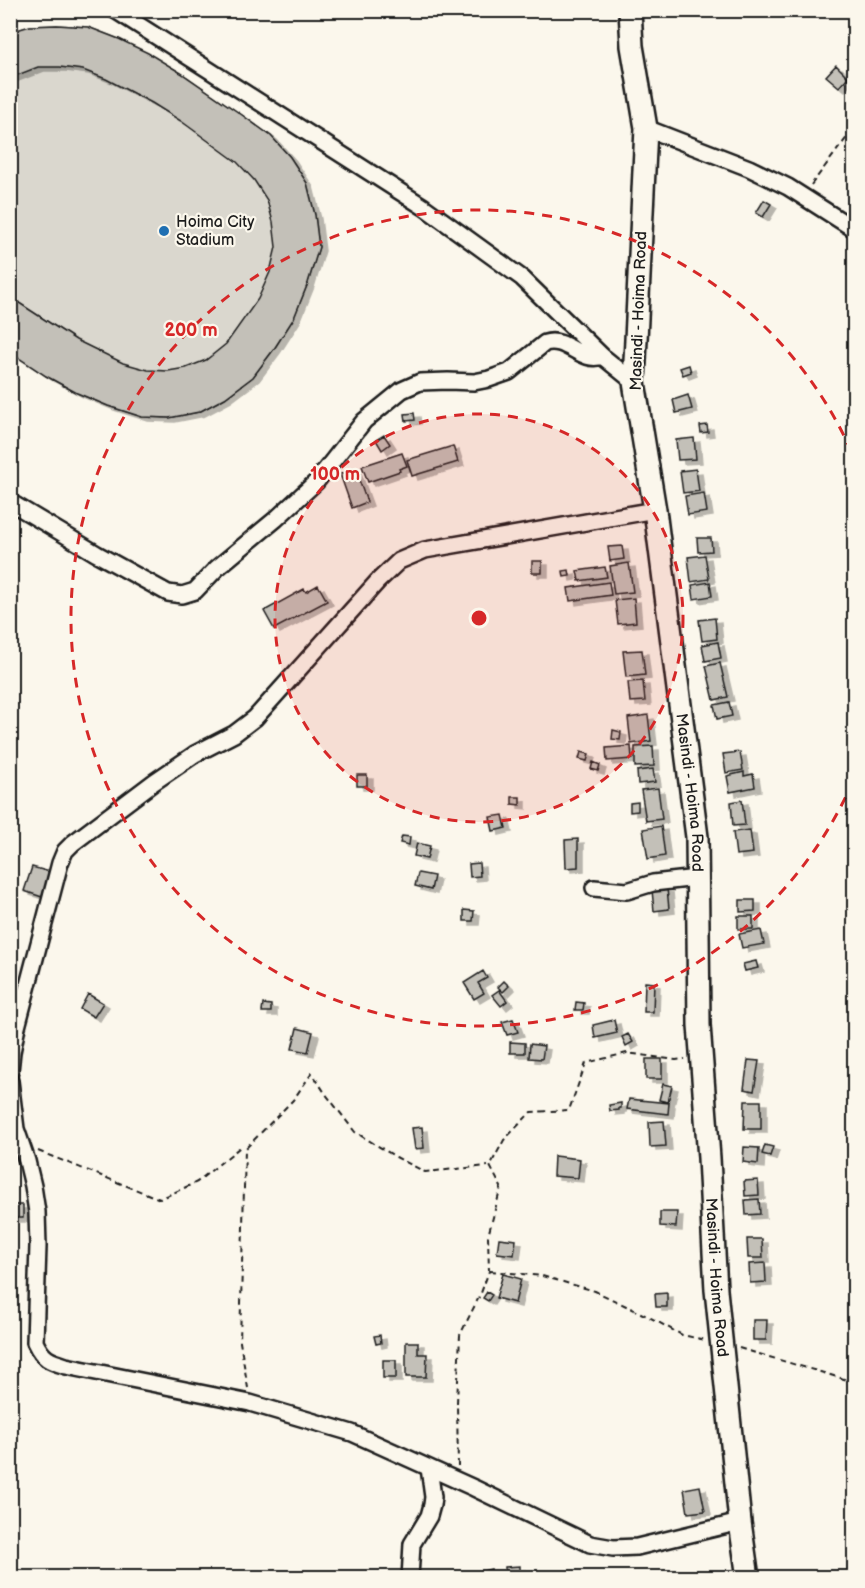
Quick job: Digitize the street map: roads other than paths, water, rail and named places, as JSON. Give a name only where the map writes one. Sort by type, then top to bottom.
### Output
[{"type":"main road","name":"Masindi - Hoima Road","points":[[630,10],[632,46],[646,128],[634,382],[655,510],[697,837],[699,1014],[716,1290],[748,1578]]},
{"type":"street","points":[[115,10],[424,207],[522,278],[602,356],[634,382]]},
{"type":"street","points":[[646,128],[749,168],[788,187],[855,229]]},
{"type":"street","points":[[10,502],[168,593],[182,595],[195,591],[217,568],[316,482],[364,421],[402,390],[420,382],[474,382],[489,379],[508,372],[545,343],[552,341],[590,358],[602,356]]},
{"type":"street","points":[[10,1071],[17,1027],[60,863],[64,851],[73,843],[154,782],[195,754],[234,734],[255,718],[378,581],[399,561],[425,550],[655,510]]},
{"type":"street","points":[[594,888],[627,891],[652,883],[697,878]]},
{"type":"street","points":[[10,1081],[15,1129],[33,1186],[37,1212],[38,1292],[35,1342],[40,1354],[50,1361],[250,1403],[352,1433],[590,1544],[613,1548],[637,1547],[740,1522]]},
{"type":"street","points":[[410,1578],[412,1544],[427,1522],[432,1505],[429,1468]]},
{"type":"place","name":"Hoima City Stadium","points":[[164,231]]}]
